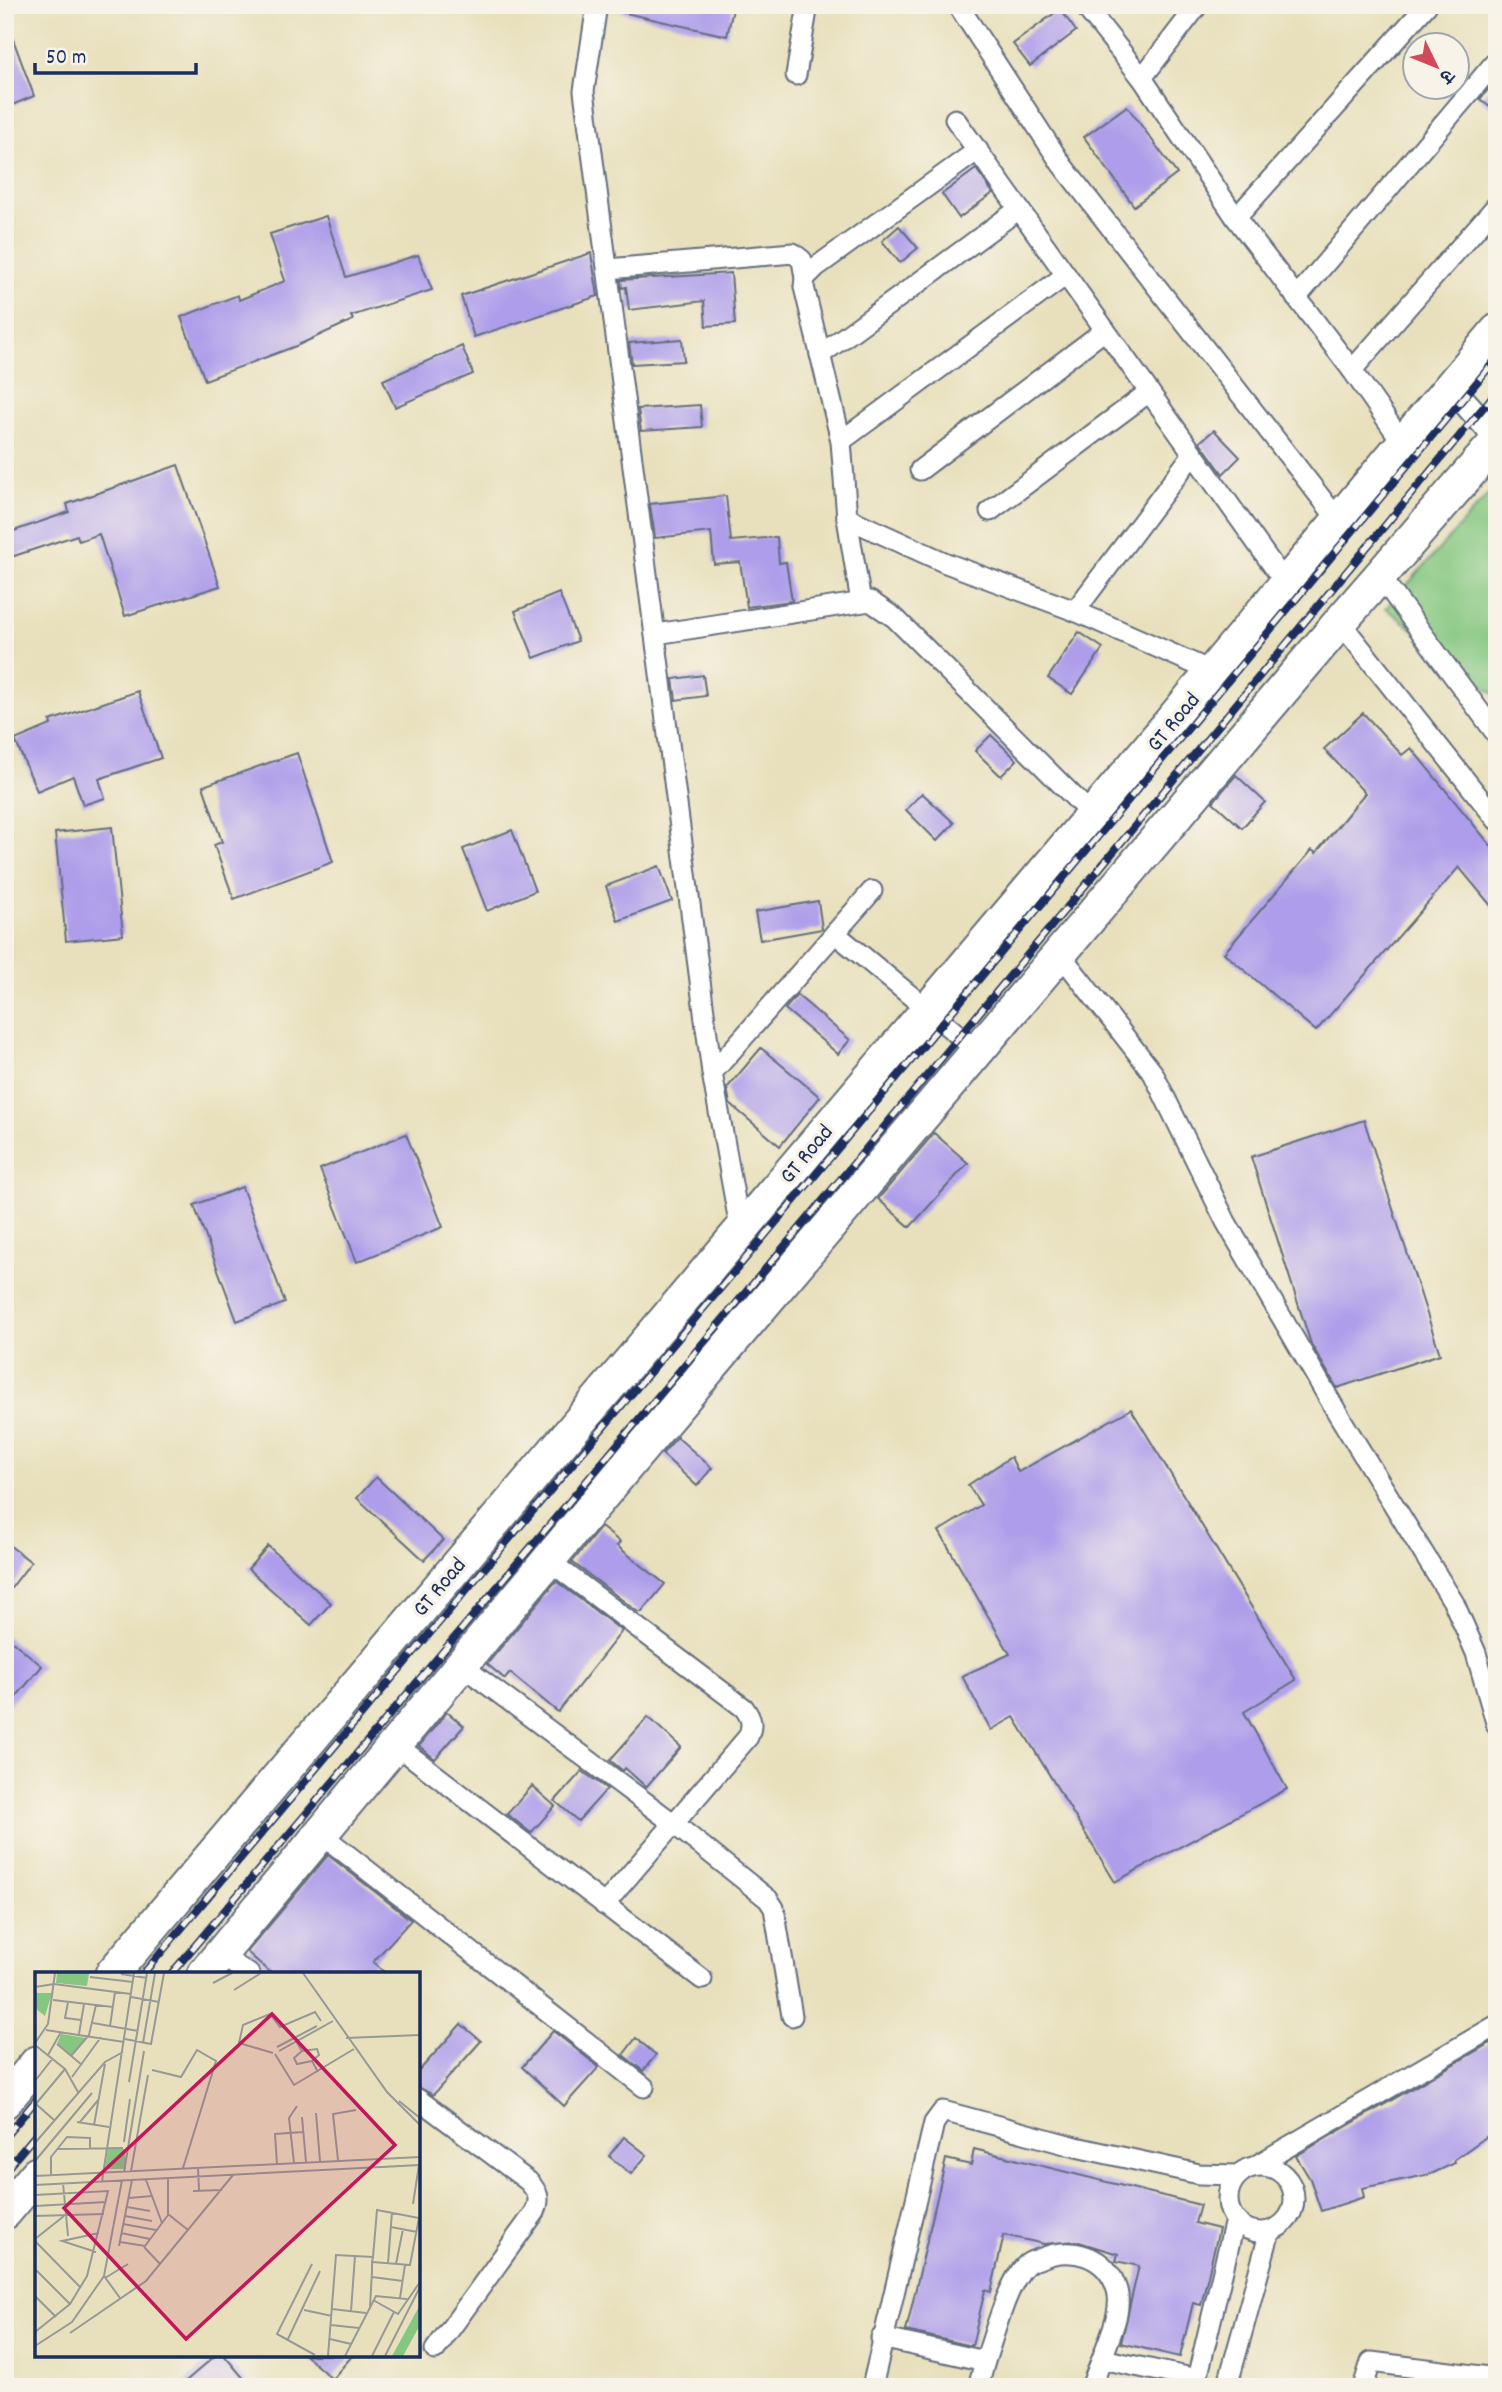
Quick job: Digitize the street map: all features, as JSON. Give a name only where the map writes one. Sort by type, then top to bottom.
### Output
[{"type":"highway","name":"GT Road","points":[[114,1972],[740,1228],[1213,672],[1497,331]]},
{"type":"highway","points":[[212,1964],[548,1560],[1340,621],[1497,440]]},
{"type":"highway","points":[[5,2101],[35,2065]]},
{"type":"highway","points":[[5,2212],[35,2176]]},
{"type":"street","points":[[597,5],[584,91],[656,634],[667,747],[712,1073],[740,1228]]},
{"type":"street","points":[[796,75],[808,5]]},
{"type":"street","points":[[957,5],[1062,165],[1339,521]]},
{"type":"street","points":[[1084,5],[1142,78],[1236,218],[1404,443]]},
{"type":"street","points":[[1142,78],[1198,5]]},
{"type":"street","points":[[1236,218],[1427,5]]},
{"type":"street","points":[[1296,298],[1497,60]]},
{"type":"street","points":[[955,119],[1286,584]]},
{"type":"street","points":[[805,278],[816,267],[978,150]]},
{"type":"street","points":[[1352,370],[1497,205]]},
{"type":"street","points":[[820,355],[1019,209]]},
{"type":"street","points":[[608,269],[793,253],[802,260],[804,287],[841,442],[847,518],[861,602]]},
{"type":"street","points":[[841,442],[1066,275]]},
{"type":"street","points":[[920,470],[1105,330]]},
{"type":"street","points":[[1451,387],[1497,440]]},
{"type":"street","points":[[990,511],[1149,392]]},
{"type":"street","points":[[1075,611],[1193,454]]},
{"type":"street","points":[[847,518],[946,562],[1075,611],[1213,672]]},
{"type":"street","points":[[1380,576],[1497,735]]},
{"type":"street","points":[[656,634],[870,601],[895,618],[1092,815]]},
{"type":"street","points":[[1340,621],[1497,820]]},
{"type":"street","points":[[712,1073],[873,891]]},
{"type":"street","points":[[836,935],[979,1052]]},
{"type":"street","points":[[1061,955],[1153,1073],[1233,1234],[1338,1414],[1454,1603],[1476,1653],[1497,1726]]},
{"type":"street","points":[[548,1560],[744,1708],[751,1717],[748,1737],[604,1905]]},
{"type":"street","points":[[461,1665],[757,1889],[774,1909],[792,2016]]},
{"type":"street","points":[[395,1744],[702,1979]]},
{"type":"street","points":[[321,1834],[644,2087]]},
{"type":"street","points":[[212,1964],[242,1972]]},
{"type":"street","points":[[872,2387],[881,2338],[934,2123],[943,2111],[1076,2147],[1199,2175],[1237,2175],[1497,2025]]},
{"type":"street","points":[[420,2100],[528,2181],[538,2192],[540,2201],[535,2212],[435,2350]]},
{"type":"street","points":[[1237,2175],[1227,2195],[1228,2206],[1235,2220],[1248,2230],[1270,2231],[1288,2218],[1294,2197],[1286,2177],[1268,2166],[1256,2165]]},
{"type":"street","points":[[1102,2359],[1196,2383],[1235,2220]]},
{"type":"street","points":[[1227,2387],[1270,2231]]},
{"type":"street","points":[[978,2387],[1004,2304],[1025,2264],[1053,2253],[1086,2254],[1107,2268],[1118,2293],[1115,2319],[1091,2387]]},
{"type":"street","points":[[881,2338],[985,2361]]},
{"type":"street","points":[[1363,2387],[1371,2362],[1497,2378]]},
{"type":"green space","points":[[1497,485],[1497,697],[1386,608]]},
{"type":"building","points":[[622,5],[716,5],[733,9],[727,36],[621,12]]},
{"type":"building","points":[[1060,9],[1076,31],[1030,66],[1013,44]]},
{"type":"building","points":[[7,23],[34,96],[5,108],[5,24]]},
{"type":"building","points":[[1497,79],[1497,113],[1480,99]]},
{"type":"building","points":[[1127,106],[1177,174],[1134,206],[1084,137]]},
{"type":"building","points":[[976,169],[993,193],[959,218],[942,194]]},
{"type":"building","points":[[326,216],[346,277],[418,255],[432,290],[351,316],[353,320],[296,346],[205,380],[181,317],[238,295],[239,300],[285,281],[270,234]]},
{"type":"building","points":[[899,226],[918,248],[900,263],[882,241]]},
{"type":"building","points":[[591,253],[598,296],[474,337],[461,296]]},
{"type":"building","points":[[731,273],[735,324],[706,326],[704,301],[629,310],[626,287],[622,288],[621,280]]},
{"type":"building","points":[[682,339],[684,361],[632,364],[629,343]]},
{"type":"building","points":[[462,346],[473,374],[395,407],[383,380]]},
{"type":"building","points":[[700,405],[702,427],[641,431],[638,409]]},
{"type":"building","points":[[1214,430],[1240,457],[1223,474],[1200,442]]},
{"type":"building","points":[[178,465],[220,586],[125,616],[99,534],[79,541],[77,535],[5,559],[5,534],[69,512],[67,504]]},
{"type":"building","points":[[726,496],[731,541],[777,537],[779,563],[786,562],[792,601],[747,607],[740,562],[714,564],[711,532],[655,538],[650,504]]},
{"type":"building","points":[[559,593],[578,641],[534,658],[515,611]]},
{"type":"building","points":[[1079,632],[1103,648],[1072,694],[1048,678]]},
{"type":"building","points":[[703,675],[706,696],[676,700],[673,679]]},
{"type":"building","points":[[138,691],[161,758],[99,779],[105,798],[83,805],[73,776],[37,791],[15,740],[51,725],[50,721]]},
{"type":"building","points":[[1363,713],[1402,755],[1411,748],[1497,853],[1497,913],[1459,867],[1316,1031],[1224,953],[1312,850],[1316,853],[1365,793],[1324,749]]},
{"type":"building","points":[[991,735],[1017,760],[1001,776],[975,751]]},
{"type":"building","points":[[297,753],[333,862],[234,899],[214,845],[222,842],[203,786]]},
{"type":"building","points":[[1236,775],[1265,802],[1242,828],[1213,802]]},
{"type":"building","points":[[922,793],[954,823],[937,841],[906,810]]},
{"type":"building","points":[[112,827],[123,935],[66,941],[55,833]]},
{"type":"building","points":[[512,830],[535,891],[487,911],[463,849]]},
{"type":"building","points":[[659,866],[672,901],[618,921],[606,886]]},
{"type":"building","points":[[818,901],[822,929],[760,940],[755,912]]},
{"type":"building","points":[[797,995],[850,1040],[838,1054],[785,1009]]},
{"type":"building","points":[[761,1048],[820,1097],[780,1146],[730,1104],[727,1088]]},
{"type":"building","points":[[1364,1120],[1440,1354],[1337,1388],[1311,1344],[1251,1157]]},
{"type":"building","points":[[934,1133],[968,1163],[910,1227],[878,1199]]},
{"type":"building","points":[[406,1134],[443,1227],[357,1262],[320,1169]]},
{"type":"building","points":[[242,1187],[285,1303],[237,1321],[194,1205]]},
{"type":"building","points":[[1131,1409],[1296,1680],[1244,1712],[1287,1789],[1115,1882],[1014,1717],[991,1730],[962,1676],[1010,1654],[939,1531],[981,1505],[968,1485],[1011,1457],[1018,1472]]},
{"type":"building","points":[[677,1437],[712,1468],[697,1486],[662,1454]]},
{"type":"building","points":[[376,1477],[443,1540],[424,1560],[357,1498]]},
{"type":"building","points":[[601,1527],[620,1542],[617,1546],[665,1584],[642,1612],[638,1612],[572,1562]]},
{"type":"building","points":[[5,1542],[31,1562],[5,1596]]},
{"type":"building","points":[[268,1546],[331,1603],[311,1625],[248,1569]]},
{"type":"building","points":[[556,1581],[622,1631],[558,1712],[510,1673],[505,1679],[487,1664]]},
{"type":"building","points":[[5,1635],[42,1666],[5,1710]]},
{"type":"building","points":[[447,1712],[464,1726],[435,1759],[419,1746]]},
{"type":"building","points":[[648,1717],[681,1747],[646,1787],[625,1768],[623,1771],[610,1760]]},
{"type":"building","points":[[582,1771],[607,1789],[578,1821],[555,1801]]},
{"type":"building","points":[[532,1786],[555,1806],[531,1833],[507,1814]]},
{"type":"building","points":[[328,1855],[411,1920],[373,1962],[384,1972],[270,1972],[247,1952]]},
{"type":"building","points":[[461,2024],[481,2041],[433,2095],[420,2088],[420,2070]]},
{"type":"building","points":[[553,2031],[599,2067],[564,2106],[522,2067]]},
{"type":"building","points":[[636,2038],[656,2055],[643,2071],[623,2055]]},
{"type":"building","points":[[1497,2039],[1497,2129],[1454,2160],[1455,2163],[1431,2174],[1362,2188],[1364,2197],[1321,2211],[1310,2179],[1296,2156]]},
{"type":"building","points":[[624,2137],[647,2155],[631,2174],[609,2156]]},
{"type":"building","points":[[974,2149],[1200,2205],[1195,2223],[1219,2229],[1201,2305],[1193,2303],[1180,2357],[1121,2343],[1139,2266],[1116,2261],[1118,2254],[1076,2241],[1044,2244],[1004,2235],[991,2292],[985,2290],[972,2346],[906,2331],[946,2159],[971,2165]]},
{"type":"building","points":[[214,2357],[226,2357],[251,2387],[179,2387]]},
{"type":"building","points":[[307,2357],[351,2357],[332,2379]]},
{"type":"railway","points":[[145,1972],[788,1208],[1497,358]]},
{"type":"railway","points":[[173,1972],[805,1222],[1497,391]]},
{"type":"railway","points":[[5,2137],[35,2101]]},
{"type":"railway","points":[[5,2171],[35,2135]]}]
